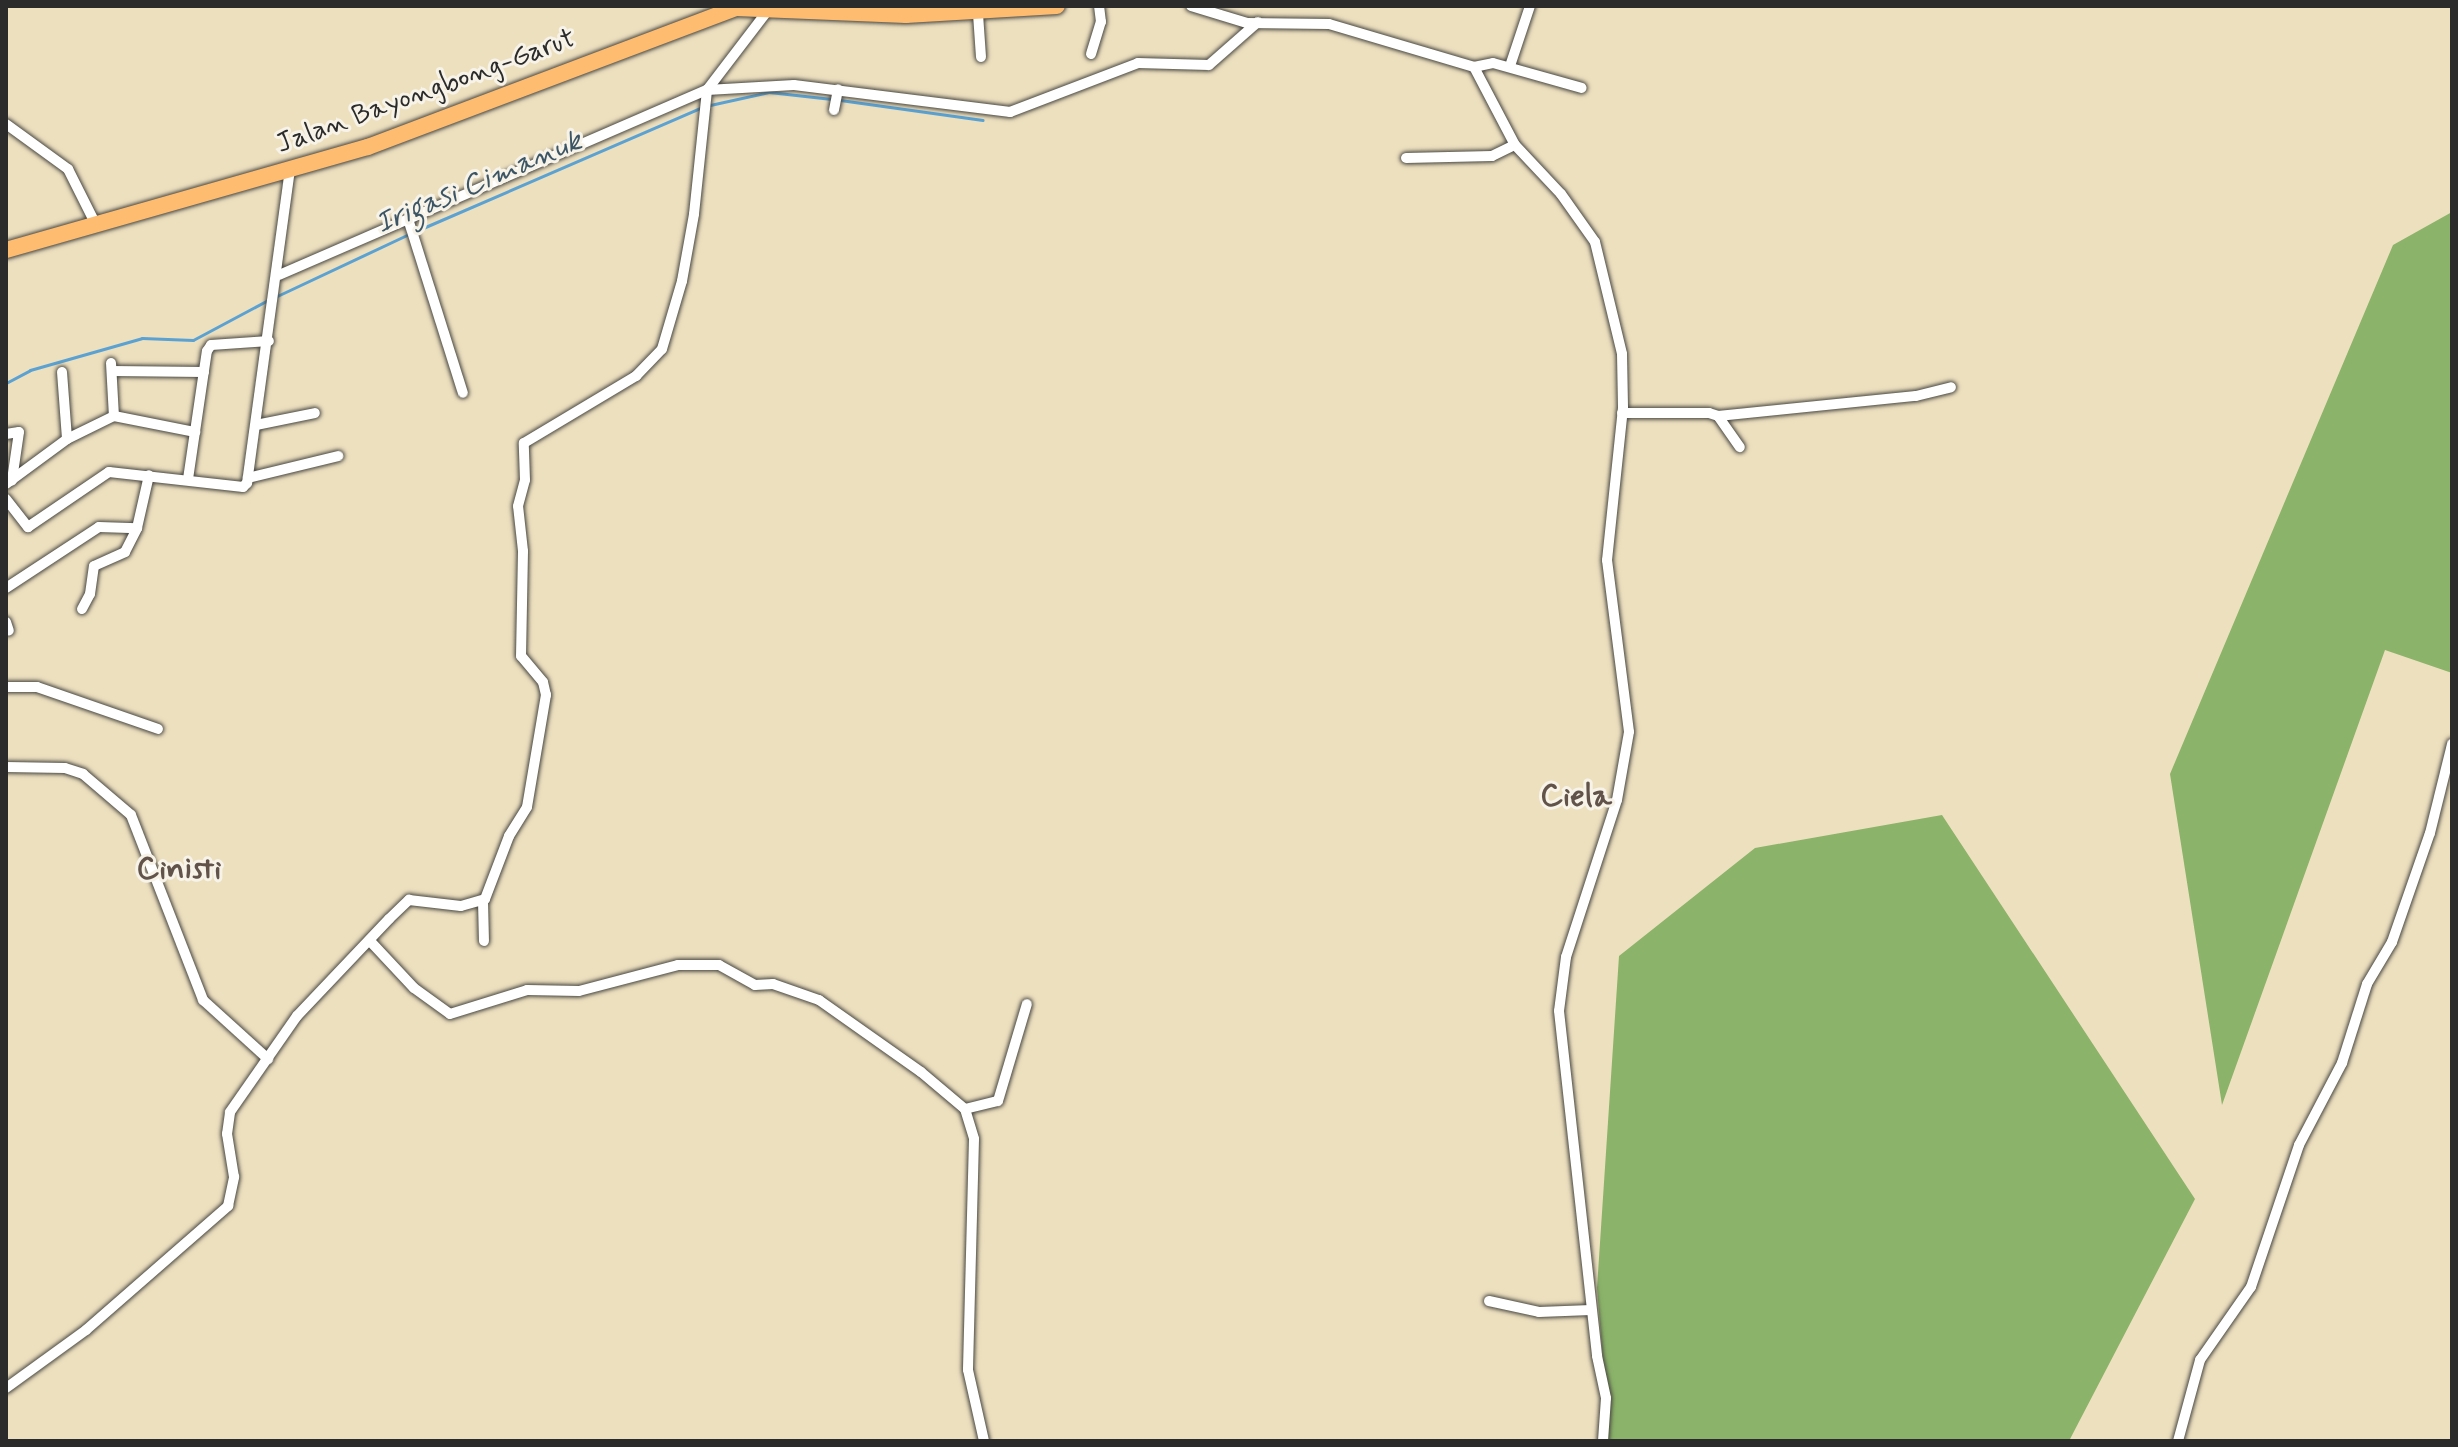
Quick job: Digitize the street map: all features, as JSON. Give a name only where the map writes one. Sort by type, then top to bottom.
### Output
[{"type":"main road","name":"Jalan Bayongbong-Garut","points":[[6,250],[368,147],[726,8],[978,14],[1057,6]]},
{"type":"street","points":[[1091,54],[1101,22],[1099,6]]},
{"type":"street","points":[[1191,6],[1252,22],[1329,24],[1474,67],[1488,62],[1510,66],[1582,88]]},
{"type":"street","points":[[1510,66],[1530,6]]},
{"type":"street","points":[[484,941],[483,901],[527,807],[546,695],[543,682],[521,656],[523,551],[518,506],[525,480],[524,443],[636,376],[662,349],[694,214],[707,92],[753,36],[769,9]]},
{"type":"street","points":[[978,14],[981,57]]},
{"type":"street","points":[[279,278],[411,227],[707,92],[794,85],[836,99],[1010,112],[1138,63],[1209,65],[1252,22]]},
{"type":"street","points":[[1474,67],[1515,145],[1576,212],[1595,242],[1616,320],[1622,413],[1607,560],[1617,607],[1627,753],[1566,957],[1559,1011],[1591,1310],[1606,1398],[1603,1441]]},
{"type":"street","points":[[6,124],[68,169],[96,225]]},
{"type":"street","points":[[1406,158],[1492,156],[1515,145]]},
{"type":"street","points":[[6,499],[28,527],[105,473],[149,475],[243,487],[248,478],[279,278],[290,170]]},
{"type":"street","points":[[411,227],[463,393]]},
{"type":"street","points":[[188,479],[211,345],[269,341]]},
{"type":"street","points":[[114,416],[111,367],[204,372]]},
{"type":"street","points":[[62,372],[67,439]]},
{"type":"street","points":[[1622,413],[1697,411],[1718,416],[1951,387]]},
{"type":"street","points":[[256,425],[315,413]]},
{"type":"street","points":[[9,482],[67,439],[114,416],[195,432]]},
{"type":"street","points":[[1718,416],[1740,447]]},
{"type":"street","points":[[6,434],[19,432],[9,482]]},
{"type":"street","points":[[248,478],[338,456]]},
{"type":"street","points":[[82,609],[90,594],[94,566],[125,552],[137,528],[149,475]]},
{"type":"street","points":[[6,588],[99,527],[137,528]]},
{"type":"street","points":[[6,687],[37,687],[158,729]]},
{"type":"street","points":[[2178,1441],[2200,1360],[2256,1277],[2299,1145],[2342,1063],[2367,984],[2392,942],[2430,833],[2452,744]]},
{"type":"street","points":[[6,767],[65,768],[83,774],[131,815],[203,1000],[268,1059]]},
{"type":"street","points":[[6,1388],[86,1330],[228,1206],[234,1177],[227,1125],[230,1112],[297,1016],[409,900],[461,906],[483,901]]},
{"type":"street","points":[[370,941],[422,995],[450,1014],[527,990],[579,991],[678,965],[719,965],[755,985],[773,984],[819,1000],[888,1046],[965,1109],[974,1139],[968,1370],[984,1441]]},
{"type":"street","points":[[965,1109],[998,1101],[1027,1004]]},
{"type":"street","points":[[1489,1301],[1539,1312],[1591,1310]]},
{"type":"green space","points":[[2452,212],[2452,673],[2385,650],[2222,1105],[2170,774],[2393,245]]},
{"type":"green space","points":[[1942,815],[2195,1199],[2069,1441],[1602,1441],[1606,1398],[1597,1288],[1619,956],[1755,848]]},
{"type":"waterway","name":"Irigasi Cimanuk","points":[[710,105],[769,92],[832,99]]},
{"type":"waterway","name":"Irigasi Cimanuk","points":[[840,100],[983,120]]},
{"type":"waterway","name":"Irigasi Cimanuk","points":[[416,231],[703,107]]},
{"type":"waterway","name":"Irigasi Cimanuk","points":[[275,297],[409,234]]},
{"type":"waterway","name":"Irigasi Cimanuk","points":[[6,383],[30,370],[142,338],[193,340],[268,300]]},
{"type":"district","name":"Ciela","points":[[1576,796]]},
{"type":"district","name":"Cinisti","points":[[179,869]]}]
